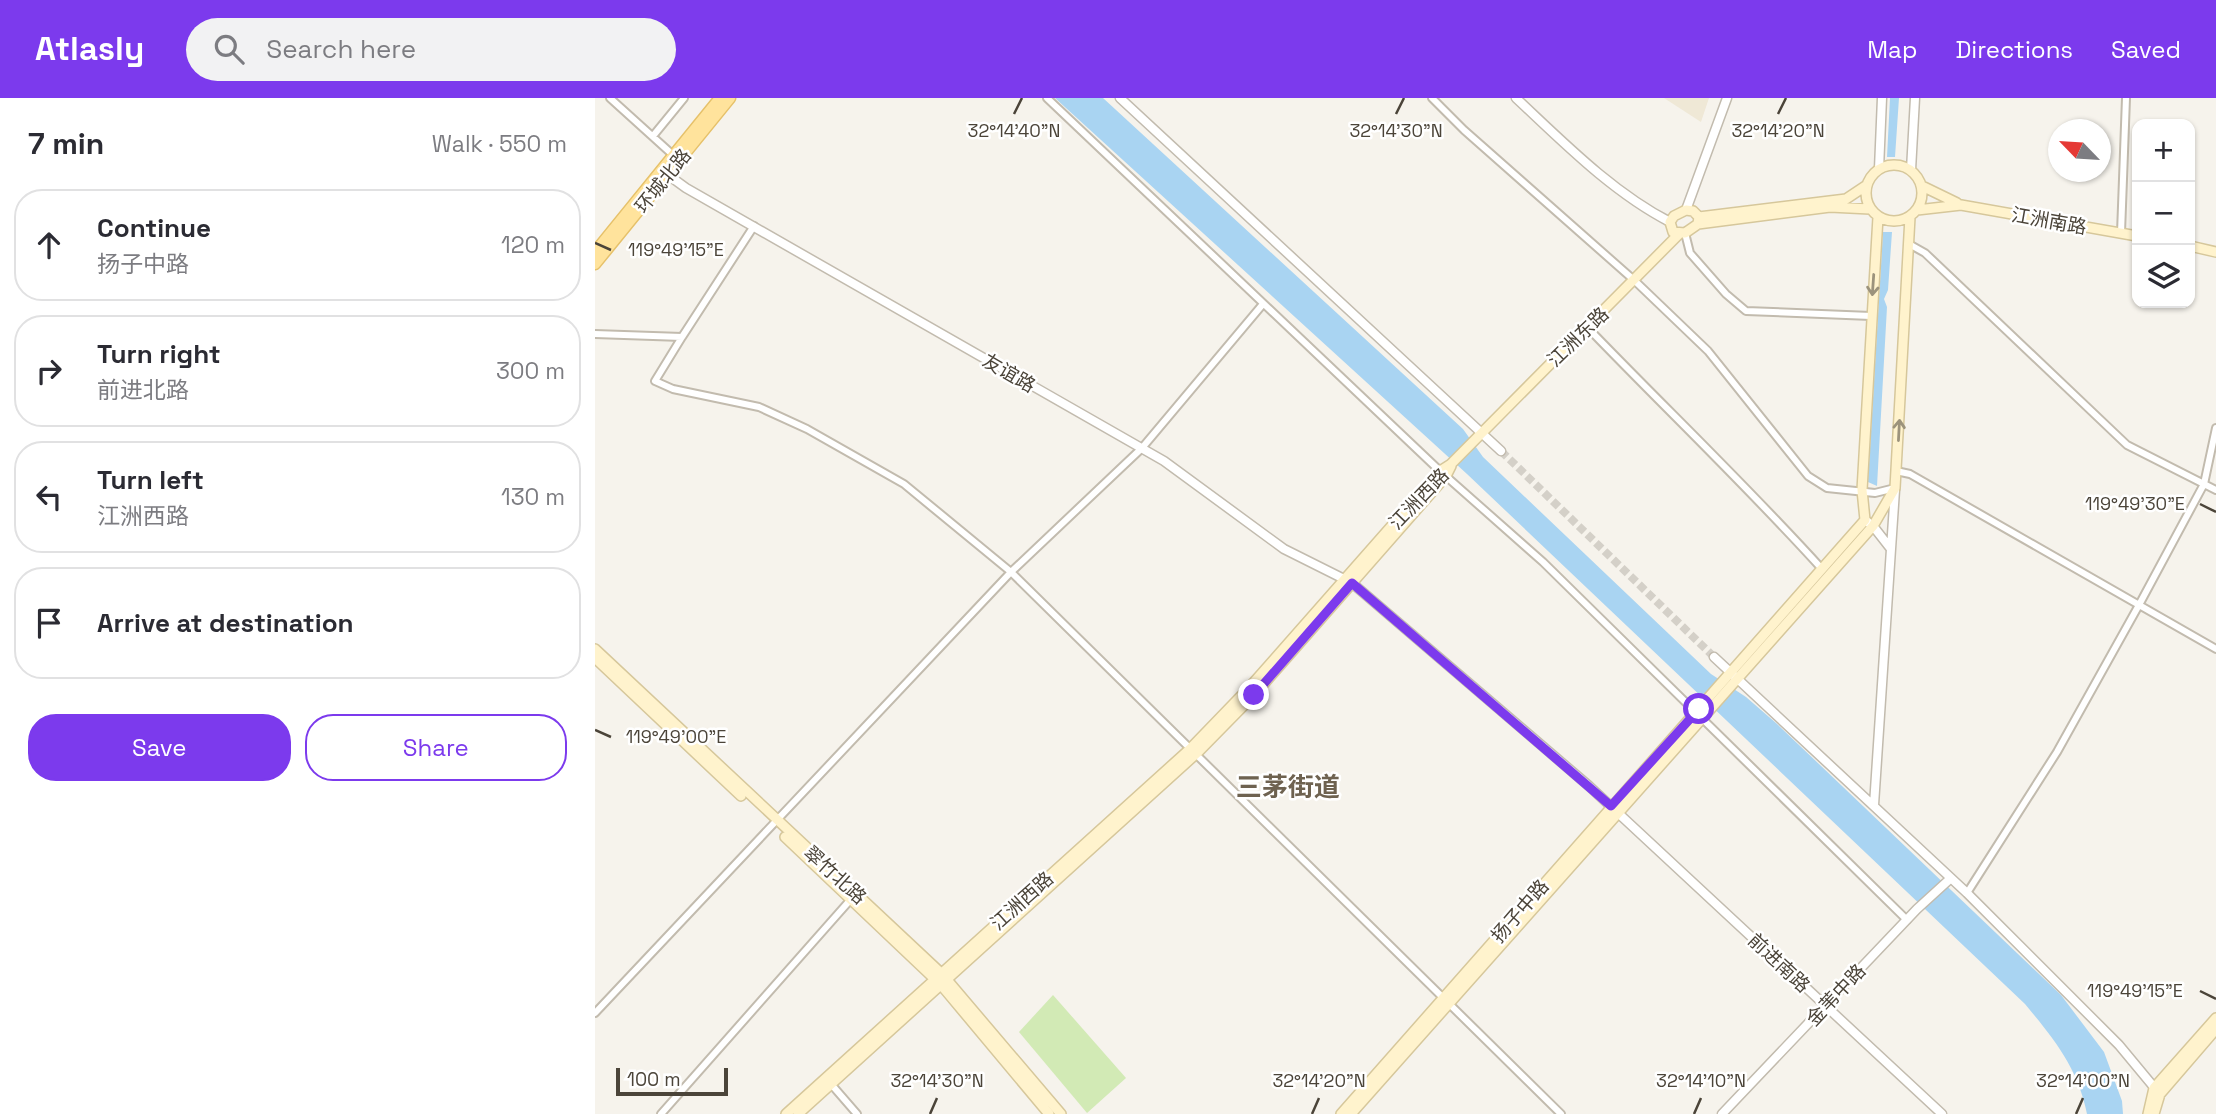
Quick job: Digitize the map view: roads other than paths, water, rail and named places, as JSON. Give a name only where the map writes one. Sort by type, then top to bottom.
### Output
[{"type":"main road","name":"环城北路","points":[[595,264],[674,155],[720,98]]},
{"type":"main road","name":"环城北路","points":[[595,252],[730,98]]},
{"type":"main road","points":[[1698,221],[1846,199],[1867,185],[1879,169],[1899,165],[1911,170],[1922,186],[1961,205]]},
{"type":"main road","points":[[1867,185],[1866,197],[1870,209],[1878,217],[1894,222],[1914,214],[1961,205]]},
{"type":"main road","points":[[1733,677],[1869,523],[1895,488],[1909,244],[1914,214],[1922,198],[1922,186]]},
{"type":"main road","name":"江洲南路","points":[[1961,205],[2132,235]]},
{"type":"main road","points":[[1698,221],[1830,206],[1870,209]]},
{"type":"main road","points":[[1682,234],[1673,232],[1670,222],[1686,210],[1693,211],[1698,221]]},
{"type":"main road","points":[[1869,523],[1862,490],[1878,217]]},
{"type":"main road","name":"江洲东路","points":[[1451,464],[1587,327],[1698,221]]},
{"type":"main road","points":[[2195,248],[2216,251]]},
{"type":"main road","name":"江洲西路","points":[[798,1114],[1254,695],[1451,464]]},
{"type":"main road","points":[[1733,677],[1822,569],[1869,523]]},
{"type":"main road","name":"翠竹北路","points":[[595,649],[852,898],[942,980],[1049,1114]]},
{"type":"main road","name":"翠竹北路","points":[[595,657],[942,980],[1061,1114]]},
{"type":"main road","name":"扬子中路","points":[[1351,1114],[1445,1002],[1733,677]]},
{"type":"main road","name":"江洲西路","points":[[786,1114],[942,980]]},
{"type":"main road","name":"扬子中路","points":[[1341,1114],[1445,1002]]},
{"type":"main road","points":[[2148,1114],[2157,1091],[2216,1018]]},
{"type":"main road","points":[[2154,1114],[2157,1091],[2216,1029]]},
{"type":"street","points":[[610,98],[674,155]]},
{"type":"street","points":[[653,136],[684,98]]},
{"type":"street","points":[[1047,98],[1262,304],[1542,562],[1700,714],[1907,920]]},
{"type":"street","points":[[1120,98],[1479,435],[1501,451]]},
{"type":"street","points":[[1431,98],[1635,281],[1708,351],[1808,476],[1827,488],[1875,493],[1895,488],[1874,805]]},
{"type":"street","points":[[1516,98],[1561,141],[1647,210],[1670,222]]},
{"type":"street","points":[[1686,210],[1727,98]]},
{"type":"street","points":[[1879,169],[1882,98]]},
{"type":"street","points":[[1911,170],[1915,98]]},
{"type":"street","points":[[2121,233],[2126,98]]},
{"type":"street","name":"友谊路","points":[[664,172],[1142,448],[1284,549],[1349,581]]},
{"type":"street","points":[[754,226],[655,381],[673,389],[759,407],[807,429],[904,484],[1011,572],[1560,1114]]},
{"type":"street","points":[[1682,234],[1691,253],[1726,294],[1746,311],[1871,316]]},
{"type":"street","points":[[1909,244],[1925,253],[2127,445],[2216,490]]},
{"type":"street","points":[[595,1013],[1011,572],[1142,448],[1262,304]]},
{"type":"street","points":[[1587,327],[1700,445],[1770,511],[1822,569]]},
{"type":"street","points":[[595,334],[682,337]]},
{"type":"street","points":[[1967,893],[2057,752],[2204,484],[2216,428]]},
{"type":"street","points":[[1896,471],[1910,474],[2216,649]]},
{"type":"street","points":[[1869,523],[1891,549]]},
{"type":"street","name":"前进南路","points":[[1349,581],[1614,809],[1942,1114]]},
{"type":"street","points":[[1714,657],[1874,805],[1949,880],[1967,893],[2119,1045],[2157,1091]]},
{"type":"street","name":"金苇中路","points":[[1722,1114],[1917,909],[1949,880]]},
{"type":"street","points":[[661,1114],[852,898]]},
{"type":"street","points":[[831,1084],[857,1114]]},
{"type":"water","points":[[1055,98],[1103,98],[1463,429],[1483,457],[1711,674],[1746,697],[1776,723],[2061,995],[2104,1052],[2122,1101],[2123,1114],[2087,1114],[2071,1068],[2055,1042],[2025,1004],[1467,474]]},
{"type":"water","points":[[1890,98],[1899,98],[1895,157],[1887,157]]},
{"type":"water","points":[[1883,232],[1892,232],[1888,290],[1884,299],[1887,307],[1877,486],[1868,482]]},
{"type":"tunnel","points":[[1501,451],[1714,657]]},
{"type":"district","name":"三茅街道","points":[[1288,787]]}]
